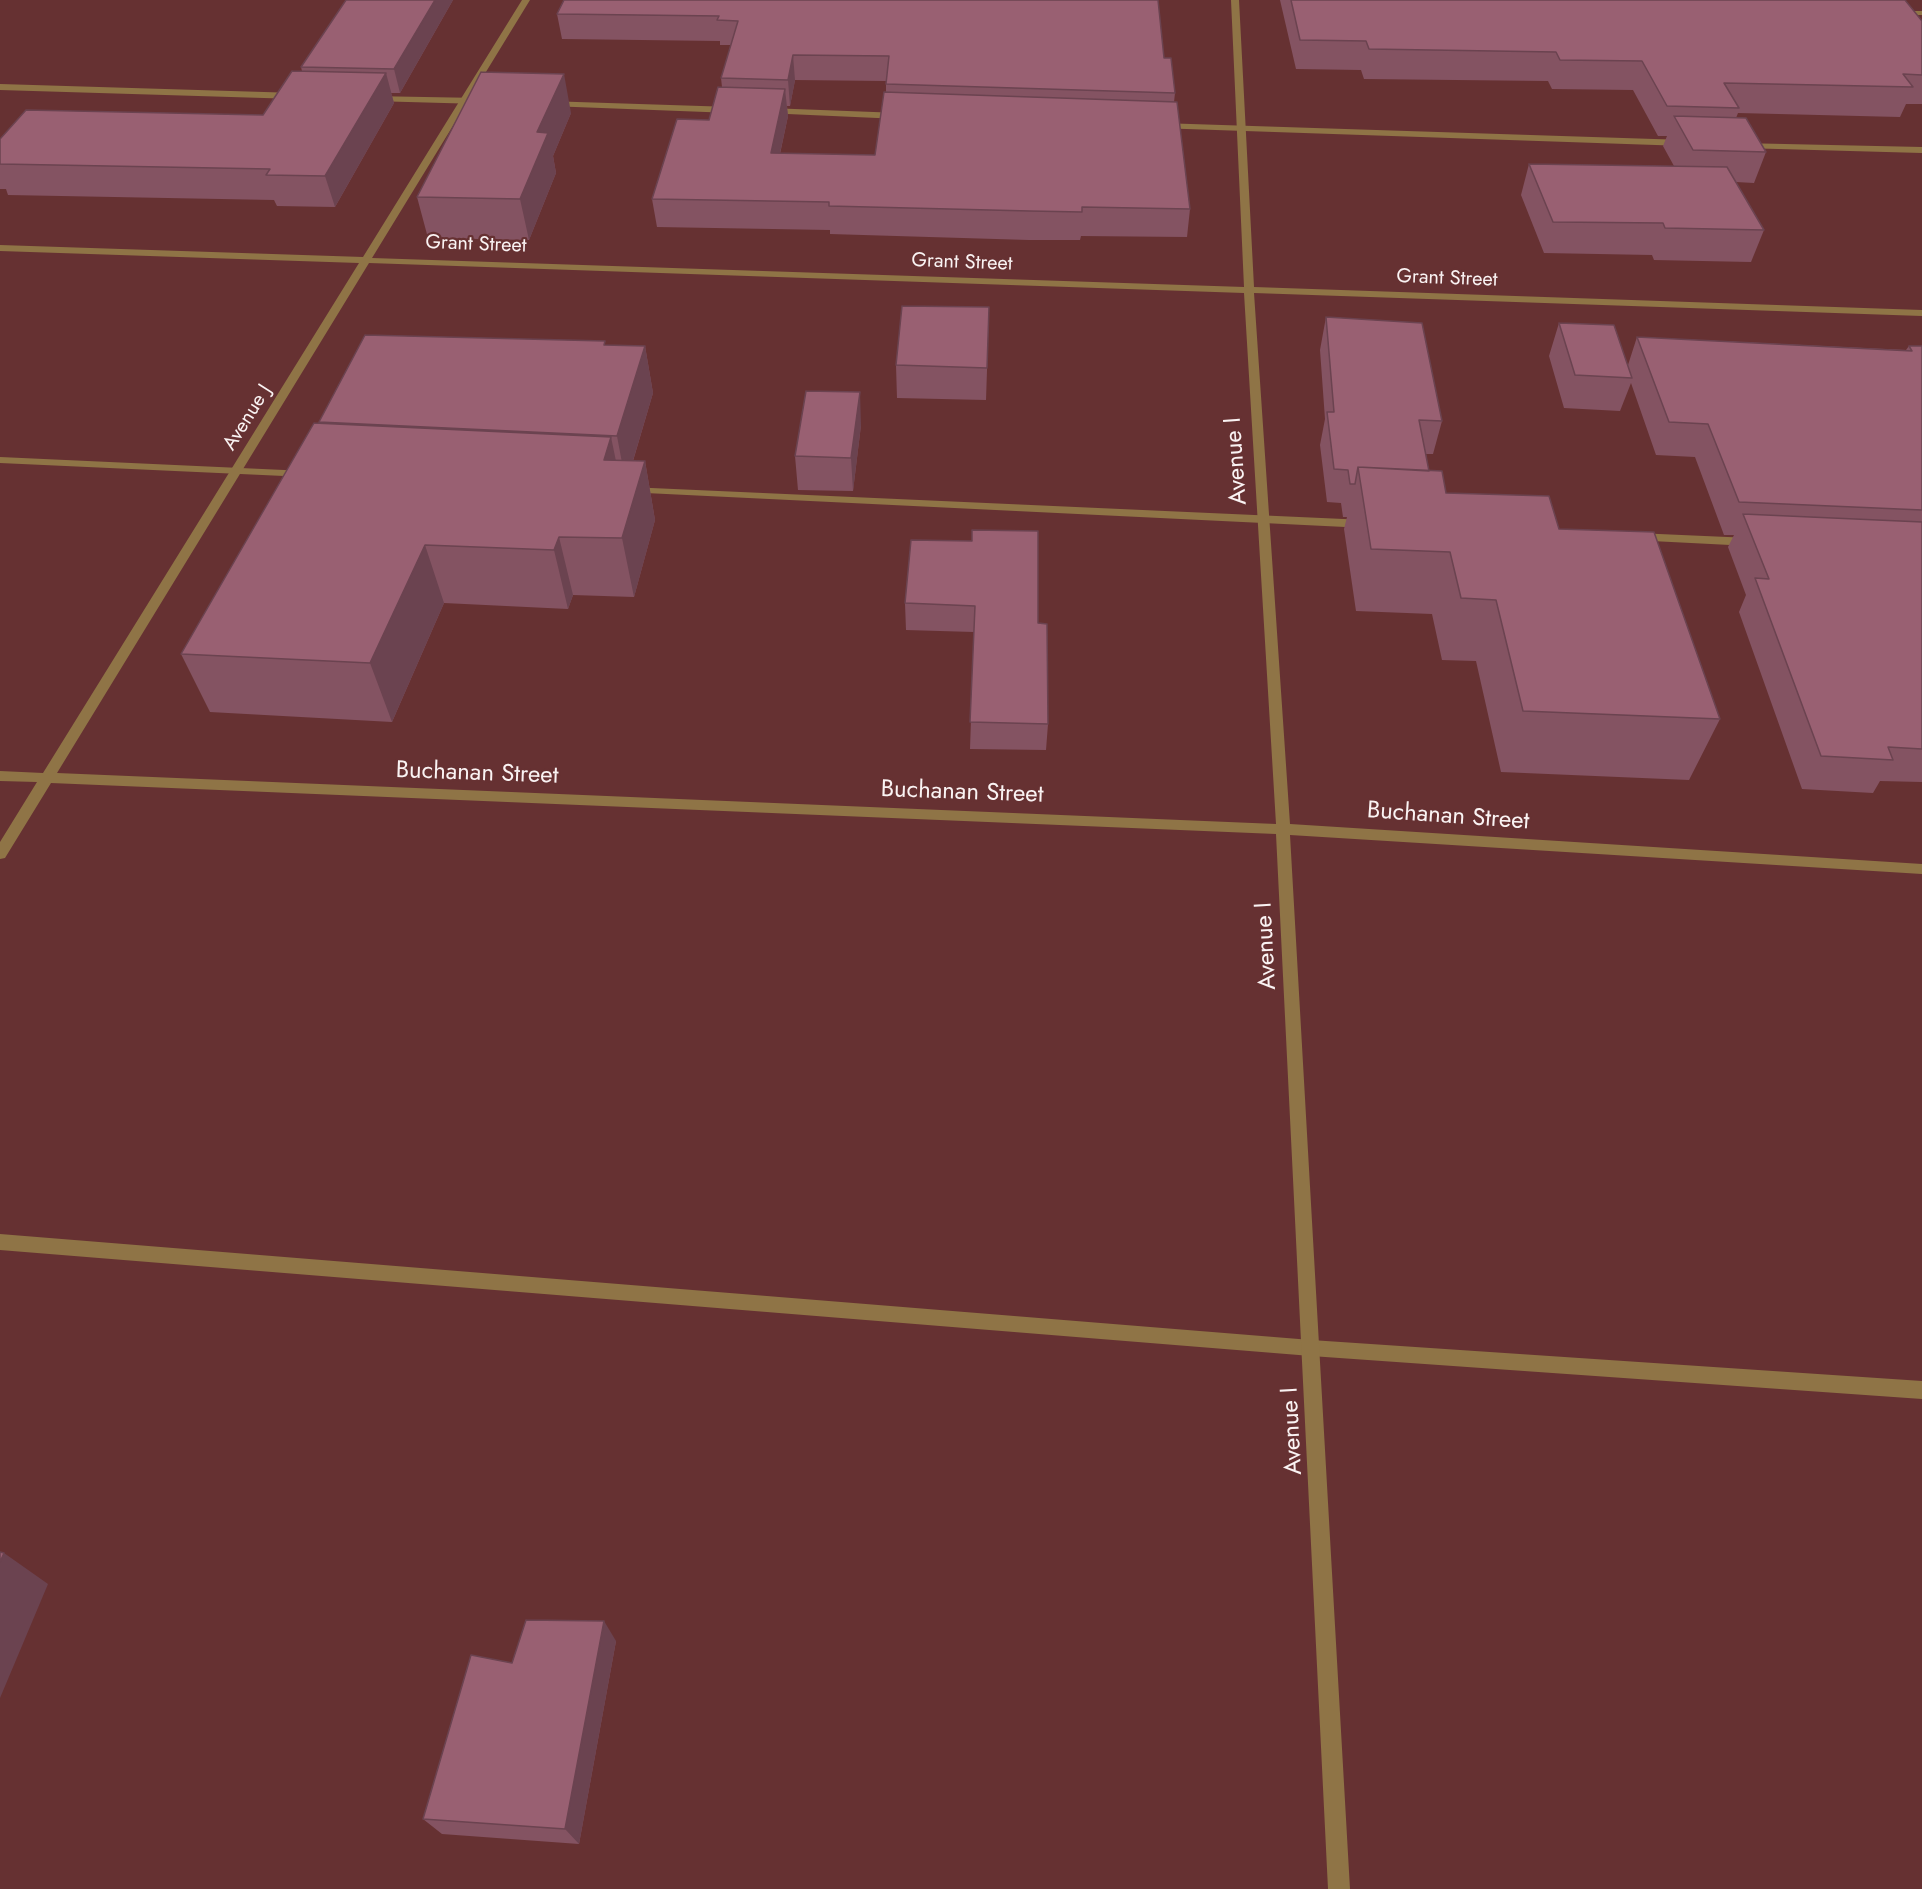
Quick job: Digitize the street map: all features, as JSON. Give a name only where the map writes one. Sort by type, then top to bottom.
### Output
[{"type":"street","name":"Avenue J","points":[[0,854],[368,260],[526,0]]},
{"type":"street","name":"Avenue I","points":[[1235,0],[1249,291],[1283,829],[1339,1889]]},
{"type":"street","points":[[1887,13],[1922,14]]},
{"type":"street","points":[[0,87],[310,96]]},
{"type":"street","points":[[357,97],[489,101]]},
{"type":"street","points":[[536,103],[740,110]]},
{"type":"street","points":[[764,111],[907,116]]},
{"type":"street","points":[[1146,125],[1695,143]]},
{"type":"street","points":[[1731,144],[1922,150]]},
{"type":"street","name":"Grant Street","points":[[0,248],[1922,313]]},
{"type":"street","points":[[0,460],[320,475]]},
{"type":"street","points":[[619,489],[1383,525]]},
{"type":"street","points":[[1623,536],[1766,543]]},
{"type":"street","name":"Buchanan Street","points":[[0,776],[1283,829],[1922,869]]},
{"type":"street","points":[[0,1242],[1311,1348],[1922,1390]]},
{"type":"building","points":[[346,0],[435,0],[394,69],[301,67]]},
{"type":"building","points":[[564,0],[1158,0],[1164,58],[1171,58],[1175,93],[886,84],[889,56],[793,55],[788,80],[721,78],[738,21],[717,20],[719,16],[557,14]]},
{"type":"building","points":[[1291,0],[1905,0],[1922,21],[1922,75],[1903,74],[1913,87],[1724,83],[1739,108],[1667,106],[1642,61],[1560,60],[1556,52],[1369,49],[1366,41],[1300,40]]},
{"type":"building","points":[[292,71],[386,73],[325,176],[266,175],[270,169],[0,164],[0,139],[26,110],[263,115]]},
{"type":"building","points":[[481,72],[564,74],[537,132],[548,133],[520,199],[417,197]]},
{"type":"building","points":[[718,87],[785,89],[771,153],[875,155],[884,92],[1177,102],[1190,209],[1082,207],[1082,212],[829,206],[829,202],[652,199],[677,119],[709,120]]},
{"type":"building","points":[[1674,116],[1746,118],[1766,152],[1693,150]]},
{"type":"building","points":[[1529,164],[1727,167],[1764,230],[1665,228],[1663,223],[1553,222]]},
{"type":"building","points":[[902,306],[989,307],[987,368],[896,365]]},
{"type":"building","points":[[1326,317],[1422,323],[1442,421],[1419,420],[1429,471],[1358,467],[1355,484],[1350,484],[1348,470],[1334,469],[1327,412],[1334,412]]},
{"type":"building","points":[[1559,323],[1614,325],[1632,378],[1575,375]]},
{"type":"building","points":[[365,335],[605,341],[604,345],[645,346],[617,436],[319,422]]},
{"type":"building","points":[[1637,337],[1912,351],[1909,346],[1922,346],[1922,510],[1739,502],[1708,424],[1669,422]]},
{"type":"building","points":[[806,391],[860,392],[851,458],[795,456]]},
{"type":"building","points":[[314,423],[611,437],[604,460],[645,461],[622,538],[559,537],[554,550],[425,545],[370,663],[181,654]]},
{"type":"building","points":[[1358,467],[1442,471],[1446,493],[1549,496],[1559,529],[1654,532],[1720,719],[1523,711],[1496,600],[1461,598],[1450,552],[1371,549]]},
{"type":"building","points":[[1743,514],[1922,522],[1922,749],[1888,747],[1893,760],[1821,756],[1755,578],[1769,579]]},
{"type":"building","points":[[972,530],[1038,531],[1038,623],[1047,624],[1048,724],[970,722],[975,606],[905,603],[911,540],[972,541]]},
{"type":"building","points":[[526,1620],[604,1621],[565,1829],[423,1819],[471,1655],[512,1663]]}]
